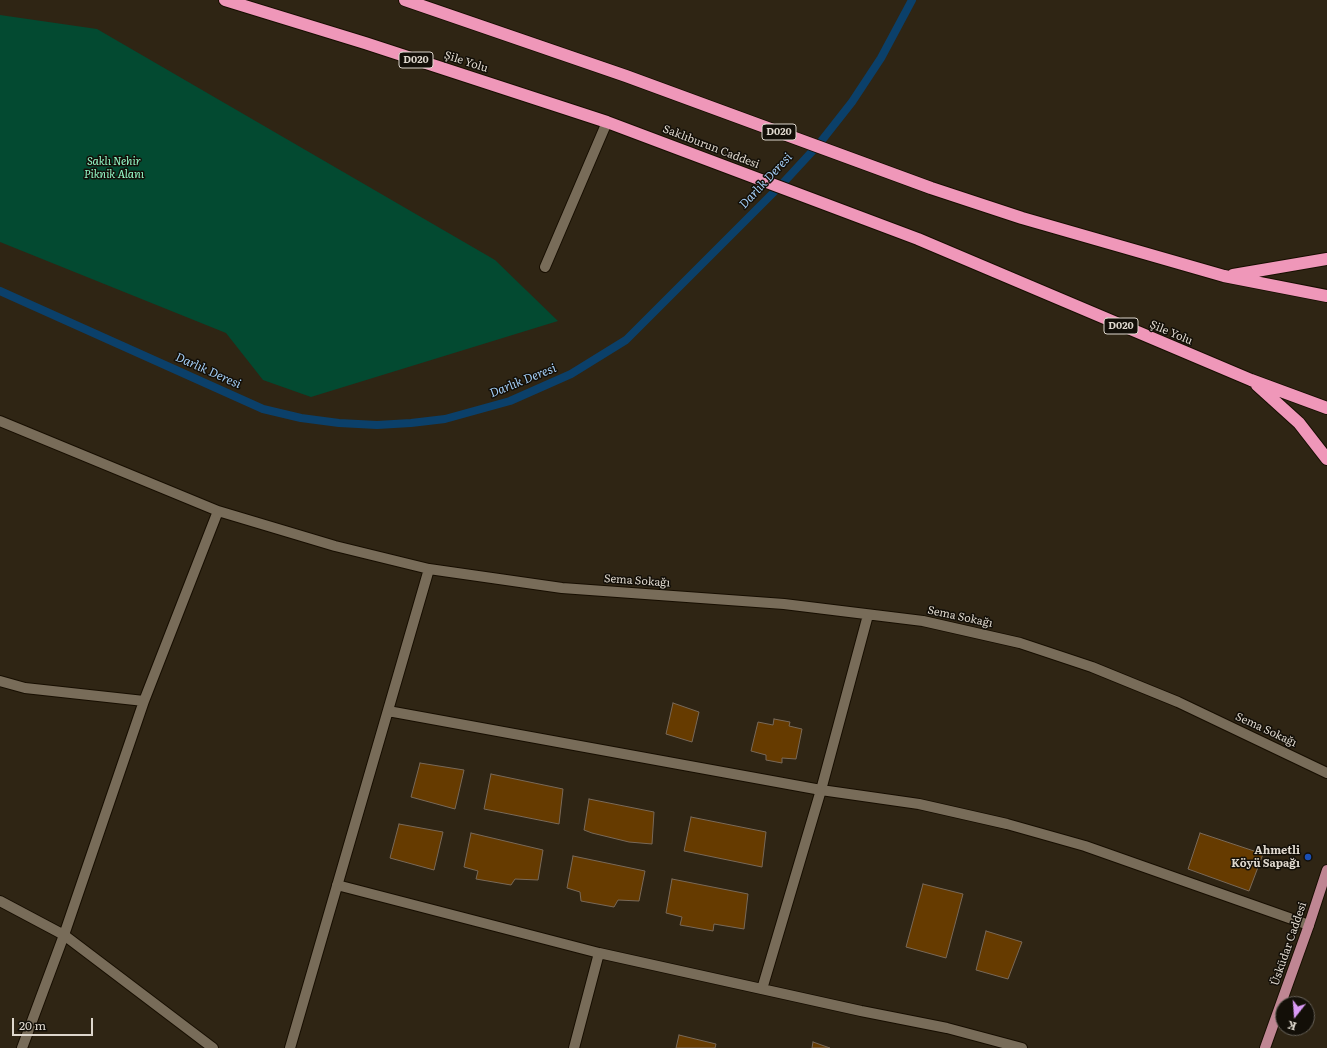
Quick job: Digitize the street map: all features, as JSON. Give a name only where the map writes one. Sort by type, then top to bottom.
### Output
[{"type":"highway","name":"Şile Yolu","points":[[225,0],[365,43],[607,122]]},
{"type":"highway","name":"D020","points":[[405,0],[626,76],[931,188],[1022,218],[1224,276],[1327,296]]},
{"type":"highway","name":"Saklıburun Caddesi","points":[[607,122],[918,239]]},
{"type":"highway","name":"Şile Yolu","points":[[918,239],[1251,380],[1327,408]]},
{"type":"highway","points":[[1224,276],[1327,259]]},
{"type":"highway","points":[[1251,380],[1299,423],[1327,459]]},
{"type":"main road","name":"Üsküdar Caddesi","points":[[1266,1048],[1327,870]]},
{"type":"street","points":[[545,267],[607,122]]},
{"type":"street","name":"Sema Sokağı","points":[[0,421],[218,510],[335,546],[429,569],[562,588],[784,604],[868,614],[923,621],[1020,643],[1092,667],[1178,702],[1327,773]]},
{"type":"street","points":[[22,1048],[64,934],[144,701],[218,510]]},
{"type":"street","points":[[290,1048],[429,569]]},
{"type":"street","points":[[762,989],[821,790],[868,614]]},
{"type":"street","points":[[0,681],[26,688],[144,701]]},
{"type":"street","points":[[388,712],[821,790],[919,804],[1007,824],[1092,849],[1309,925]]},
{"type":"street","points":[[337,885],[599,952],[762,989],[947,1028],[1022,1048]]},
{"type":"street","points":[[0,901],[64,934],[213,1048]]},
{"type":"street","points":[[574,1048],[599,952]]},
{"type":"green space","name":"Saklı Nehir Piknik Alanı","points":[[0,15],[97,29],[495,260],[558,321],[311,397],[263,380],[226,333],[0,242]]},
{"type":"building","points":[[673,703],[699,712],[692,742],[666,734]]},
{"type":"building","points":[[774,719],[790,722],[789,726],[802,729],[796,759],[782,758],[782,763],[766,760],[766,755],[751,751],[758,722],[773,725]]},
{"type":"building","points":[[420,763],[464,770],[455,809],[411,797]]},
{"type":"building","points":[[491,774],[563,789],[559,824],[484,809]]},
{"type":"building","points":[[589,799],[654,812],[652,844],[629,842],[584,830]]},
{"type":"building","points":[[691,817],[766,832],[762,867],[684,851]]},
{"type":"building","points":[[399,824],[443,832],[434,870],[390,858]]},
{"type":"building","points":[[471,833],[543,850],[538,880],[515,879],[511,885],[476,879],[478,871],[464,867]]},
{"type":"building","points":[[1200,833],[1263,854],[1249,891],[1188,869]]},
{"type":"building","points":[[573,856],[645,871],[639,901],[618,900],[614,907],[581,901],[580,892],[567,888]]},
{"type":"building","points":[[672,879],[748,894],[744,929],[714,924],[713,931],[680,925],[682,917],[666,913]]},
{"type":"building","points":[[923,884],[963,894],[946,958],[906,947]]},
{"type":"building","points":[[986,931],[1022,942],[1008,979],[976,970]]},
{"type":"building","points":[[679,1035],[716,1044],[715,1048],[676,1048]]},
{"type":"building","points":[[813,1042],[830,1048],[812,1048]]},
{"type":"waterway","name":"Darlık Deresi","points":[[0,291],[263,409],[301,418],[339,423],[377,425],[411,423],[445,419],[510,401],[571,374],[626,340],[783,183],[819,144],[852,102],[881,58],[912,0]]},
{"type":"place","name":"Ahmetli Köyü Sapağı","points":[[1308,857]]}]
